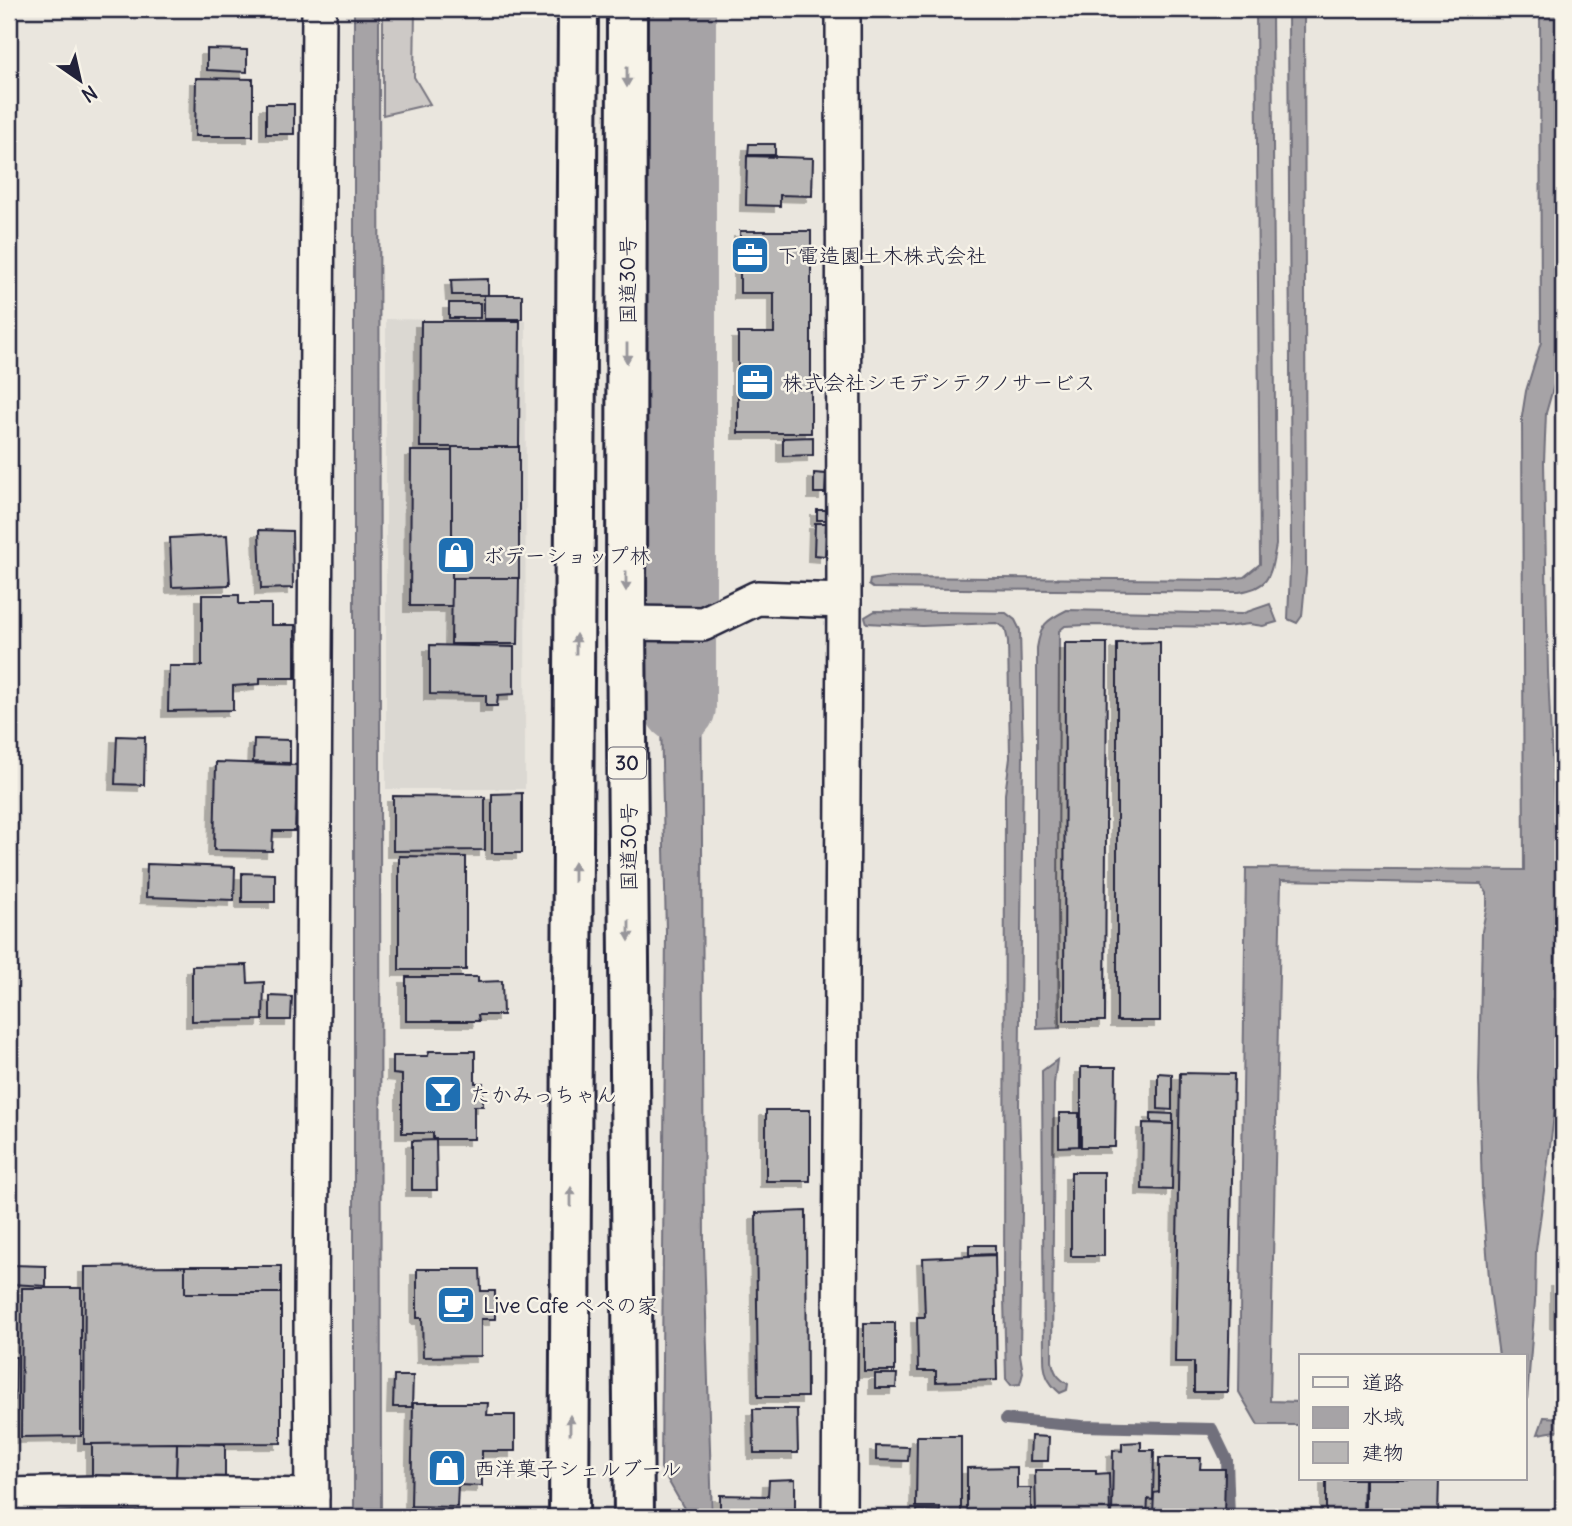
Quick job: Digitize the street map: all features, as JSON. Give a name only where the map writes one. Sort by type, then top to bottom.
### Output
[{"type":"highway","points":[[569,1517],[578,9]]},
{"type":"highway","name":"国道30号","points":[[628,9],[640,623],[634,1517]]},
{"type":"street","points":[[9,1495],[94,1493],[312,1506],[319,9]]},
{"type":"street","points":[[839,1517],[844,601],[843,9]]},
{"type":"street","points":[[640,623],[703,624],[757,598],[844,601]]},
{"type":"shaded area","points":[[383,9],[415,9],[414,77],[430,104],[383,115]]},
{"type":"shaded area","name":"ボデーショップ林","points":[[386,319],[526,321],[525,789],[386,789]]},
{"type":"water","points":[[354,9],[379,9],[381,1517],[354,1517]]},
{"type":"water","points":[[1256,9],[1272,9],[1276,545],[1268,578],[1258,587],[1239,592],[873,588],[869,585],[870,580],[890,577],[1222,580],[1244,577],[1260,564]]},
{"type":"water","points":[[1288,9],[1304,9],[1306,573],[1302,616],[1297,623],[1288,619],[1291,544]]},
{"type":"water","points":[[1540,9],[1563,9],[1563,353],[1546,413],[1544,462],[1548,672],[1558,895],[1555,1109],[1536,1250],[1527,1399],[1526,1403],[1526,1354],[1499,1354],[1490,1290],[1482,1191],[1479,1081],[1482,931],[1487,893],[1481,884],[1281,880],[1270,1401],[1299,1402],[1299,1425],[1258,1425],[1239,1392],[1246,868],[1524,870],[1522,416],[1526,391],[1541,342]]},
{"type":"water","points":[[1270,604],[1277,622],[1263,626],[1088,625],[1065,626],[1059,631],[1060,1028],[1037,1029],[1037,648],[1042,628],[1067,610],[1241,614]]},
{"type":"water","points":[[875,611],[1006,613],[1015,620],[1020,630],[1023,756],[1019,1107],[1022,1210],[1020,1355],[1023,1373],[1020,1384],[1011,1385],[1006,1379],[1004,1298],[1005,794],[1010,758],[1008,641],[1005,628],[996,623],[922,626],[867,623],[865,617]]},
{"type":"water","points":[[659,638],[701,638],[704,1247],[712,1517],[689,1517],[661,1468],[666,931]]},
{"type":"water","points":[[1057,1060],[1054,1084],[1052,1361],[1057,1375],[1068,1384],[1067,1390],[1060,1393],[1047,1377],[1044,1357],[1042,1071]]},
{"type":"water","points":[[1544,1417],[1563,1418],[1563,1430],[1538,1434]]},
{"type":"building","points":[[207,49],[247,50],[247,72],[207,70]]},
{"type":"building","points":[[196,78],[253,79],[253,136],[195,136]]},
{"type":"building","points":[[266,104],[294,104],[294,134],[266,134]]},
{"type":"building","points":[[749,144],[775,144],[775,155],[748,155]]},
{"type":"building","points":[[747,156],[813,158],[812,196],[780,195],[780,206],[746,205]]},
{"type":"building","points":[[740,231],[811,231],[811,433],[738,433],[738,333],[774,333],[774,293],[740,293]]},
{"type":"building","points":[[488,279],[488,295],[452,295],[451,280]]},
{"type":"building","points":[[484,295],[522,295],[522,319],[484,319]]},
{"type":"building","points":[[449,303],[480,303],[480,318],[449,318]]},
{"type":"building","points":[[421,321],[520,321],[519,447],[420,447]]},
{"type":"building","points":[[813,437],[813,455],[783,456],[783,438]]},
{"type":"building","points":[[452,447],[519,447],[519,578],[452,578]]},
{"type":"building","points":[[411,451],[452,451],[452,606],[410,606]]},
{"type":"building","points":[[814,473],[826,474],[825,493],[814,493]]},
{"type":"building","points":[[817,510],[826,510],[826,520],[817,520]]},
{"type":"building","points":[[815,523],[826,523],[825,556],[814,555]]},
{"type":"building","points":[[259,530],[292,531],[293,588],[261,589]]},
{"type":"building","points":[[227,535],[230,585],[172,587],[170,538]]},
{"type":"building","points":[[452,578],[519,578],[518,644],[451,644]]},
{"type":"building","points":[[202,595],[239,595],[239,604],[271,604],[271,625],[295,625],[295,678],[260,678],[260,684],[233,686],[233,710],[168,711],[169,666],[202,666]]},
{"type":"building","points":[[1160,642],[1160,1021],[1117,1021],[1117,643]]},
{"type":"building","points":[[1065,643],[1107,643],[1105,1021],[1064,1021]]},
{"type":"building","points":[[430,645],[514,647],[514,694],[498,695],[497,706],[486,706],[486,695],[430,694]]},
{"type":"building","points":[[117,736],[145,737],[144,785],[115,784]]},
{"type":"building","points":[[254,739],[290,740],[290,763],[253,762]]},
{"type":"building","points":[[216,762],[297,765],[295,831],[273,831],[272,851],[214,850]]},
{"type":"building","points":[[522,793],[522,853],[492,853],[492,794]]},
{"type":"building","points":[[393,796],[485,797],[485,850],[393,851]]},
{"type":"building","points":[[399,856],[466,857],[466,970],[399,970]]},
{"type":"building","points":[[147,864],[235,867],[234,900],[146,897]]},
{"type":"building","points":[[242,873],[275,874],[275,902],[242,902]]},
{"type":"building","points":[[247,965],[248,983],[264,982],[263,1020],[192,1021],[192,966]]},
{"type":"building","points":[[406,977],[478,977],[478,982],[502,981],[503,1015],[478,1015],[479,1021],[406,1021]]},
{"type":"building","points":[[270,996],[292,997],[291,1020],[270,1020]]},
{"type":"building","name":"たかみっちゃん","points":[[429,1051],[475,1051],[475,1083],[483,1083],[483,1106],[474,1106],[474,1139],[433,1139],[433,1133],[402,1133],[402,1075],[393,1074],[393,1056],[428,1056]]},
{"type":"building","points":[[1081,1067],[1116,1067],[1115,1147],[1081,1147]]},
{"type":"building","points":[[1158,1073],[1172,1074],[1172,1110],[1158,1109]]},
{"type":"building","points":[[1180,1073],[1234,1074],[1228,1392],[1194,1392],[1194,1362],[1175,1362]]},
{"type":"building","points":[[766,1110],[810,1110],[810,1181],[766,1181]]},
{"type":"building","points":[[1059,1113],[1079,1113],[1079,1146],[1059,1147]]},
{"type":"building","points":[[1151,1113],[1173,1114],[1173,1124],[1151,1123]]},
{"type":"building","points":[[1143,1123],[1173,1124],[1172,1190],[1142,1189]]},
{"type":"building","points":[[436,1140],[437,1190],[412,1190],[412,1141]]},
{"type":"building","points":[[1071,1172],[1104,1172],[1104,1256],[1071,1256]]},
{"type":"building","points":[[806,1211],[807,1397],[758,1397],[756,1213]]},
{"type":"building","points":[[969,1245],[995,1245],[995,1254],[969,1255]]},
{"type":"building","points":[[995,1255],[997,1380],[936,1382],[936,1371],[918,1371],[917,1317],[925,1317],[923,1258]]},
{"type":"building","points":[[12,1265],[46,1266],[46,1286],[11,1284]]},
{"type":"building","points":[[185,1266],[185,1293],[281,1293],[281,1443],[84,1444],[85,1267]]},
{"type":"building","points":[[185,1266],[281,1266],[281,1293],[185,1293]]},
{"type":"building","name":"Live Cafe ペペの家","points":[[417,1269],[480,1269],[481,1291],[495,1291],[495,1319],[481,1319],[481,1356],[423,1357],[422,1318],[417,1318]]},
{"type":"building","points":[[1556,1281],[1563,1281],[1563,1322],[1556,1322]]},
{"type":"building","points":[[22,1288],[81,1288],[81,1436],[21,1437]]},
{"type":"building","points":[[864,1323],[895,1323],[895,1371],[864,1371]]},
{"type":"building","points":[[9,1357],[16,1357],[15,1400],[9,1400]]},
{"type":"building","points":[[875,1374],[897,1374],[896,1388],[875,1388]]},
{"type":"building","points":[[394,1376],[413,1376],[412,1407],[393,1407]]},
{"type":"building","points":[[9,1400],[14,1401],[13,1463],[9,1463]]},
{"type":"building","name":"西洋菓子シェルブール","points":[[413,1403],[488,1403],[487,1415],[515,1415],[515,1451],[482,1451],[482,1486],[458,1485],[457,1507],[411,1506]]},
{"type":"building","points":[[753,1409],[797,1409],[798,1453],[754,1453]]},
{"type":"building","points":[[917,1436],[961,1436],[961,1517],[940,1517],[940,1507],[916,1507]]},
{"type":"building","points":[[1031,1436],[1049,1437],[1048,1461],[1030,1461]]},
{"type":"building","points":[[1141,1442],[1141,1450],[1154,1450],[1153,1500],[1148,1499],[1147,1517],[1112,1517],[1113,1450],[1122,1451],[1122,1443]]},
{"type":"building","points":[[177,1443],[225,1444],[225,1477],[176,1477]]},
{"type":"building","points":[[177,1443],[176,1477],[92,1477],[92,1444]]},
{"type":"building","points":[[876,1446],[909,1447],[908,1461],[876,1460]]},
{"type":"building","points":[[1159,1458],[1201,1458],[1200,1469],[1225,1469],[1224,1517],[1158,1517],[1159,1514],[1153,1514],[1154,1493],[1159,1492]]},
{"type":"building","points":[[1017,1467],[1017,1488],[1031,1488],[1031,1514],[1018,1514],[1018,1517],[967,1517],[967,1468]]},
{"type":"building","points":[[1035,1470],[1096,1470],[1096,1474],[1109,1473],[1110,1517],[1036,1517]]},
{"type":"building","points":[[795,1479],[795,1517],[720,1517],[720,1495],[768,1496],[769,1480]]},
{"type":"building","points":[[1326,1480],[1364,1480],[1363,1517],[1326,1517]]},
{"type":"building","points":[[1365,1480],[1439,1480],[1438,1517],[1365,1517]]},
{"type":"building","points":[[917,1510],[939,1511],[939,1517],[917,1517]]},
{"type":"building","points":[[198,1514],[261,1514],[261,1517],[198,1517]]},
{"type":"building","points":[[279,1514],[279,1517],[262,1517],[262,1515]]},
{"type":"waterway","points":[[680,9],[680,707]]},
{"type":"waterway","points":[[1006,1419],[1082,1426],[1212,1429],[1227,1460],[1229,1517]]},
{"type":"place","name":"下電造園土木株式会社","points":[[750,255]]},
{"type":"place","name":"株式会社シモデンテクノサービス","points":[[755,382]]},
{"type":"place","name":"ボデーショップ林","points":[[456,555]]},
{"type":"place","name":"たかみっちゃん","points":[[443,1094]]},
{"type":"place","name":"Live Cafe ペペの家","points":[[456,1305]]},
{"type":"place","name":"西洋菓子シェルブール","points":[[447,1468]]}]
